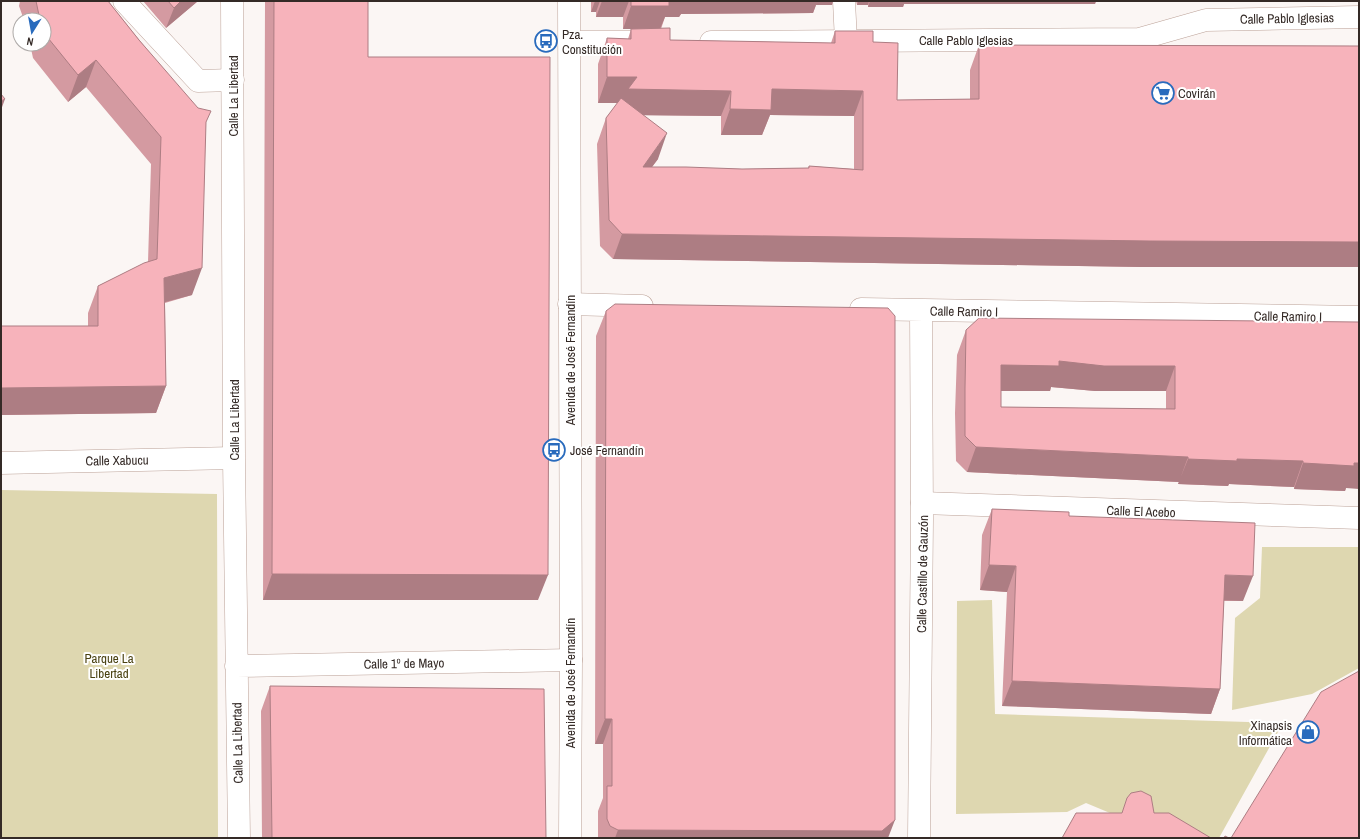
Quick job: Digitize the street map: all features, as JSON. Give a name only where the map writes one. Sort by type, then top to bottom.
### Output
[{"type":"street","points":[[124,1],[198,81],[233,80]]},
{"type":"street","name":"Calle La Libertad","points":[[232,1],[234,458],[239,838]]},
{"type":"street","name":"Avenida de José Fernandín","points":[[569,1],[571,660],[570,838]]},
{"type":"street","points":[[844,1],[846,41]]},
{"type":"street","name":"Calle Pablo Iglesias","points":[[692,42],[1139,39],[1206,20],[1359,17]]},
{"type":"street","points":[[570,42],[653,42]]},
{"type":"street","points":[[570,304],[658,306]]},
{"type":"street","name":"Calle Ramiro I","points":[[841,309],[1359,317]]},
{"type":"street","name":"Calle Castillo de Gauzón","points":[[919,838],[922,503],[921,310]]},
{"type":"street","name":"Calle Xabucu","points":[[1,463],[234,458]]},
{"type":"street","name":"Calle El Acebo","points":[[922,503],[1359,518]]},
{"type":"street","name":"Calle 1º de Mayo","points":[[236,666],[571,660]]},
{"type":"green space","name":"Parque La Libertad","points":[[1,490],[217,494],[218,838],[1,838]]},
{"type":"green space","points":[[1262,547],[1359,547],[1359,668],[1312,694],[1232,710],[1235,618],[1260,598]]},
{"type":"green space","points":[[992,600],[995,714],[1283,723],[1219,838],[1170,838],[1086,803],[1067,812],[956,814],[957,601]]},
{"type":"building","points":[[36,1],[108,1],[139,40],[198,108],[211,111],[206,122],[202,268],[164,278],[166,386],[1,388],[1,326],[98,326],[98,286],[144,263],[157,259],[161,137],[96,60],[78,75],[52,43],[52,12],[38,12]]},
{"type":"building","points":[[168,1],[181,1],[174,8]]},
{"type":"building","points":[[274,1],[368,1],[368,57],[550,57],[548,575],[272,574]]},
{"type":"building","points":[[631,1],[669,1],[669,6],[631,6]]},
{"type":"building","points":[[670,28],[670,40],[835,43],[835,31],[873,31],[873,42],[898,43],[897,100],[979,99],[979,45],[1359,46],[1359,242],[1150,241],[622,234],[609,220],[606,118],[621,98],[667,133],[643,167],[742,169],[809,168],[809,166],[863,170],[863,91],[772,89],[771,110],[730,109],[731,91],[628,89],[637,77],[607,77],[607,38],[631,39],[631,29]]},
{"type":"building","points":[[1,94],[5,99],[1,101]]},
{"type":"building","points":[[615,304],[888,308],[895,316],[895,820],[882,831],[618,830],[610,826],[607,819],[607,786],[612,786],[612,719],[605,719],[606,311]]},
{"type":"building","points":[[979,318],[1359,322],[1359,463],[1354,463],[1354,466],[1303,463],[1303,461],[1188,459],[1188,457],[976,447],[965,436],[966,330]],"holes":[[[1059,361],[1104,366],[1175,366],[1175,409],[1001,407],[1001,365],[1059,366]]]},
{"type":"building","points":[[992,509],[1069,512],[1069,516],[1255,523],[1253,576],[1225,575],[1220,689],[1012,681],[1016,566],[989,565]]},
{"type":"building","points":[[1359,671],[1359,838],[1231,838],[1321,692]]},
{"type":"building","points":[[270,686],[544,689],[546,838],[272,838]]},
{"type":"building","points":[[1141,791],[1151,796],[1154,813],[1169,813],[1211,838],[1062,838],[1076,813],[1122,813],[1127,798],[1131,793]]},
{"type":"place","name":"Pza. Constitución","points":[[546,41]]},
{"type":"place","name":"Covirán","points":[[1163,93]]},
{"type":"place","name":"José Fernandín","points":[[554,450]]},
{"type":"place","name":"Xinapsis Informática","points":[[1308,732]]}]
